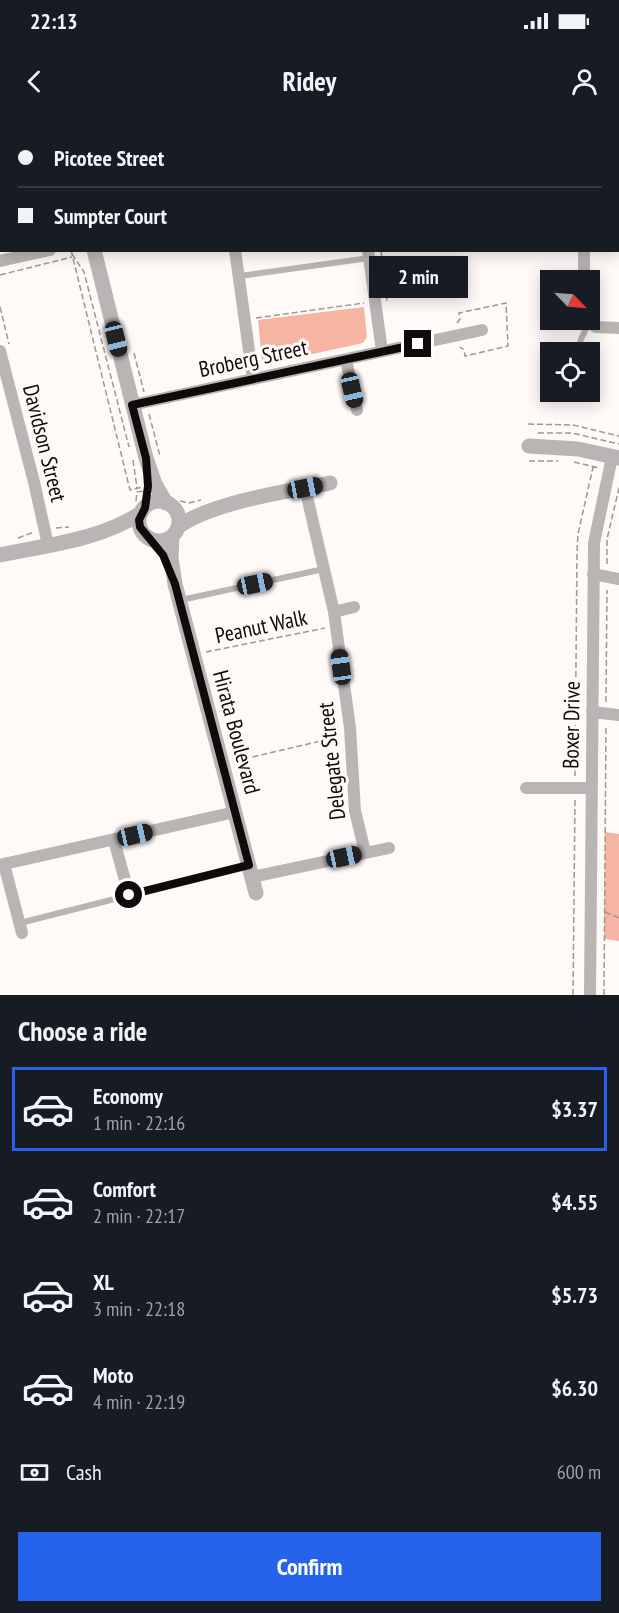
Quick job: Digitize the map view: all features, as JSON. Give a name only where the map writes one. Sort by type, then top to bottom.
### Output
[{"type":"street","points":[[0,261],[41,252]]},
{"type":"street","name":"Hirata Boulevard","points":[[94,252],[132,405],[143,511]]},
{"type":"street","points":[[235,252],[253,379]]},
{"type":"street","points":[[584,252],[588,270]]},
{"type":"street","points":[[369,254],[382,351]]},
{"type":"street","points":[[600,327],[619,328]]},
{"type":"street","name":"Broberg Street","points":[[132,405],[482,330]]},
{"type":"street","name":"Davidson Street","points":[[0,351],[4,381],[34,482],[48,545]]},
{"type":"street","points":[[346,360],[357,410]]},
{"type":"street","points":[[529,453],[578,449],[614,462]]},
{"type":"street","name":"Hirata Boulevard","points":[[139,458],[156,484],[173,519],[171,558],[175,584],[256,893]]},
{"type":"street","name":"Boxer Drive","points":[[590,995],[593,574],[596,528],[614,462]]},
{"type":"street","points":[[99,534],[148,537],[160,541],[173,519],[330,483]]},
{"type":"street","name":"Delegate Street","points":[[305,488],[334,612],[350,734],[355,811],[365,852]]},
{"type":"street","points":[[0,555],[99,534],[124,525],[156,501],[173,519]]},
{"type":"street","points":[[143,511],[140,527],[148,537]]},
{"type":"street","name":"Hirata Boulevard","points":[[148,537],[163,555],[175,584]]},
{"type":"street","points":[[593,574],[613,578]]},
{"type":"street","points":[[334,612],[354,607]]},
{"type":"street","points":[[592,712],[619,715]]},
{"type":"street","points":[[526,788],[591,788]]},
{"type":"street","points":[[21,928],[2,865],[235,812]]},
{"type":"street","points":[[114,840],[129,895]]},
{"type":"street","points":[[251,871],[389,848]]},
{"type":"lane","points":[[240,276],[369,254]]},
{"type":"lane","points":[[179,600],[324,569]]},
{"type":"lane","points":[[21,928],[129,895],[251,871]]},
{"type":"path","points":[[189,120],[197,120]]},
{"type":"path","points":[[0,275],[71,254]]},
{"type":"path","points":[[71,254],[84,272],[130,449]]},
{"type":"path","points":[[71,254],[130,490],[141,489],[139,458]]},
{"type":"path","points":[[255,318],[365,303]]},
{"type":"path","points":[[528,424],[573,425],[619,436]]},
{"type":"path","points":[[529,453],[559,461]]},
{"type":"path","points":[[570,461],[593,467],[614,462]]},
{"type":"path","points":[[573,995],[577,543],[593,467]]},
{"type":"path","points":[[604,995],[606,713],[613,578],[607,539],[619,488]]},
{"type":"path","name":"Peanut Walk","points":[[194,655],[335,626]]},
{"type":"path","points":[[222,764],[350,734]]},
{"type":"path","points":[[604,911],[619,918]]},
{"type":"shaded area","points":[[364,307],[367,337],[363,343],[267,364],[262,361],[258,320]]},
{"type":"shaded area","points":[[605,832],[619,834],[619,941],[604,939]]},
{"type":"route","points":[[129,895],[249,865],[175,584],[163,555],[140,527],[139,520],[145,508],[148,486],[146,458],[132,405],[418,344]]}]
